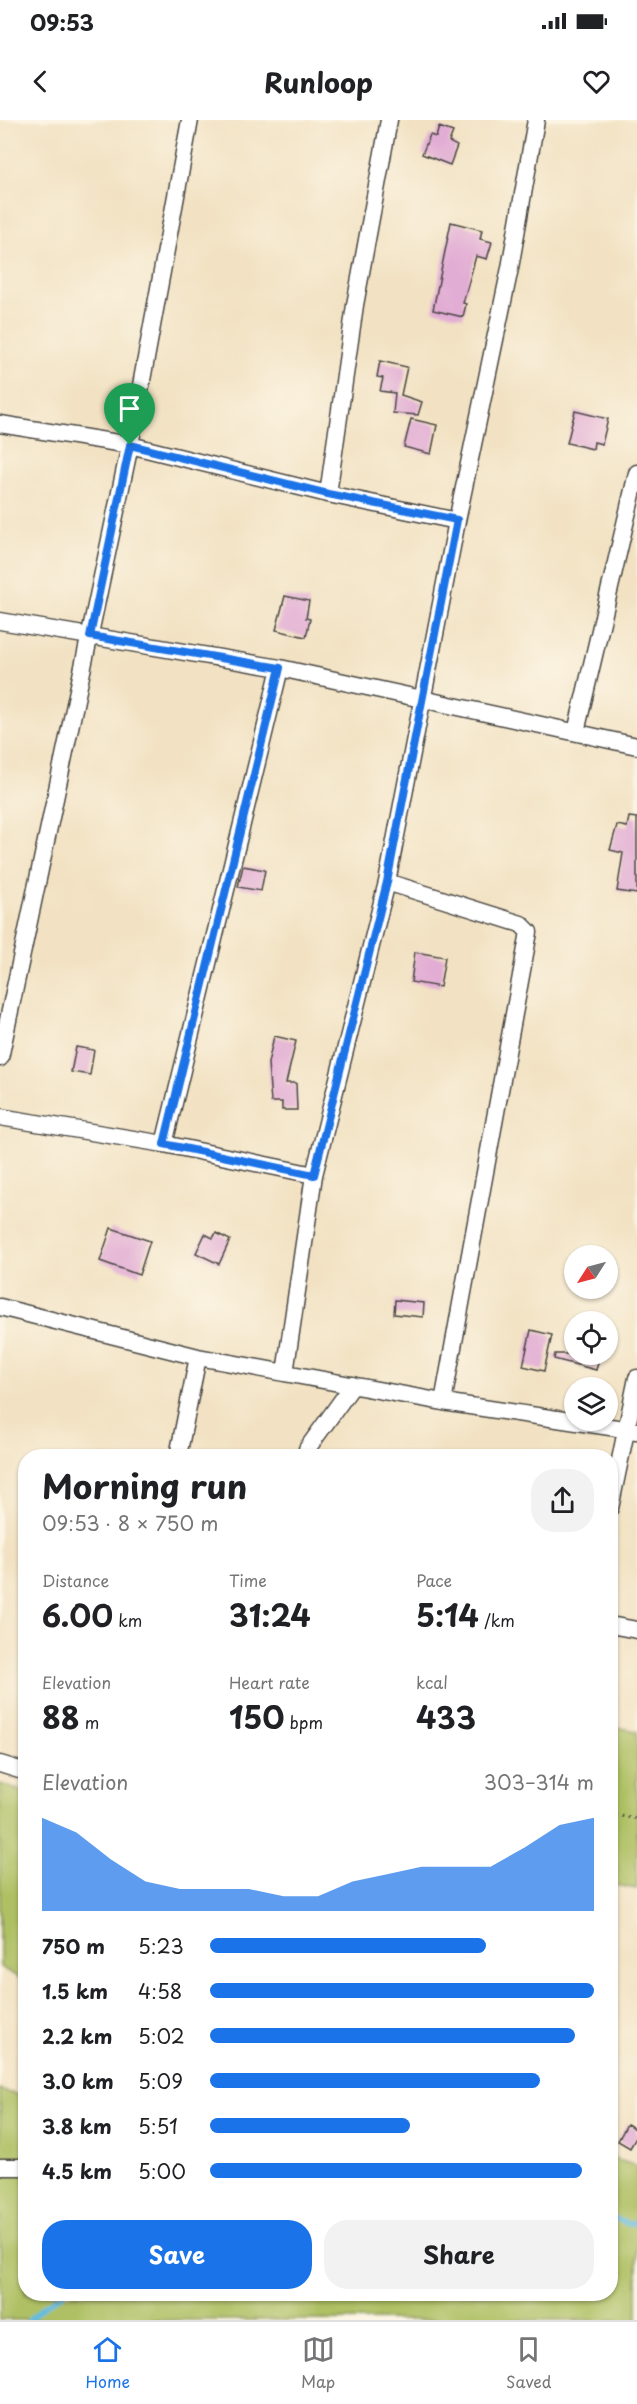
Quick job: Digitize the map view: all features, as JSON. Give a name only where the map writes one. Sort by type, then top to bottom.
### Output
[{"type":"street","points":[[0,1058],[130,445],[190,120]]},
{"type":"street","points":[[328,494],[355,305],[389,120]]},
{"type":"street","points":[[285,1372],[314,1175],[387,882],[457,520],[510,268],[536,120]]},
{"type":"street","points":[[0,424],[130,445],[328,494],[457,520]]},
{"type":"street","points":[[576,732],[637,473]]},
{"type":"street","points":[[0,621],[280,668],[637,746]]},
{"type":"street","points":[[164,1144],[280,668]]},
{"type":"street","points":[[387,882],[521,924],[529,932],[443,1402]]},
{"type":"street","points":[[0,1118],[164,1144],[314,1175]]},
{"type":"street","points":[[0,1307],[198,1357],[443,1402],[632,1430]]},
{"type":"street","points":[[179,1449],[198,1357]]},
{"type":"street","points":[[618,1480],[632,1430],[637,1377]]},
{"type":"street","points":[[307,1449],[353,1385]]},
{"type":"street","points":[[618,1626],[637,1630]]},
{"type":"street","points":[[0,1764],[18,1770]]},
{"type":"street","points":[[0,2167],[18,2167]]},
{"type":"path","points":[[618,1815],[637,1819]]},
{"type":"green space","points":[[618,1727],[637,1731],[637,1889],[618,1885]]},
{"type":"green space","points":[[0,1784],[18,1790],[18,1977],[0,1967]]},
{"type":"green space","points":[[0,2090],[18,2095],[18,2301],[618,2301],[618,2160],[637,2166],[637,2320],[0,2320]]},
{"type":"building","points":[[439,127],[453,132],[449,142],[457,146],[450,165],[422,154],[430,135],[436,137]]},
{"type":"building","points":[[451,222],[482,230],[480,239],[492,242],[487,259],[476,256],[463,303],[466,304],[463,317],[433,310]]},
{"type":"building","points":[[380,361],[407,367],[401,395],[422,402],[418,415],[393,413],[395,393],[380,391],[383,378],[377,377]]},
{"type":"building","points":[[575,411],[608,419],[602,444],[594,442],[593,449],[567,443]]},
{"type":"building","points":[[411,419],[437,425],[431,454],[404,447]]},
{"type":"building","points":[[285,596],[309,601],[306,618],[310,619],[306,637],[276,630]]},
{"type":"building","points":[[629,817],[637,818],[637,894],[617,891],[623,853],[610,850],[617,825],[627,827]]},
{"type":"building","points":[[243,866],[265,870],[261,891],[238,887]]},
{"type":"building","points":[[415,952],[445,957],[440,987],[411,982]]},
{"type":"building","points":[[274,1036],[296,1041],[286,1083],[296,1083],[297,1110],[282,1110],[282,1102],[271,1102],[268,1063]]},
{"type":"building","points":[[76,1047],[94,1050],[90,1075],[71,1072]]},
{"type":"building","points":[[111,1228],[150,1241],[139,1275],[100,1261]]},
{"type":"building","points":[[216,1233],[230,1240],[219,1264],[196,1253],[205,1234],[213,1238]]},
{"type":"building","points":[[395,1300],[424,1303],[423,1317],[394,1314]]},
{"type":"building","points":[[531,1330],[552,1335],[544,1371],[523,1366]]},
{"type":"building","points":[[555,1354],[564,1354],[564,1362],[554,1359]]},
{"type":"building","points":[[577,1365],[597,1365],[596,1370]]},
{"type":"building","points":[[627,2124],[637,2130],[637,2136],[630,2148],[618,2141]]},
{"type":"waterway","points":[[618,2220],[628,2224],[637,2223]]},
{"type":"waterway","points":[[29,2320],[52,2301]]},
{"type":"route","points":[[130,445],[328,494],[457,520],[387,882],[314,1175],[164,1144],[280,668],[90,636],[130,445]]}]
